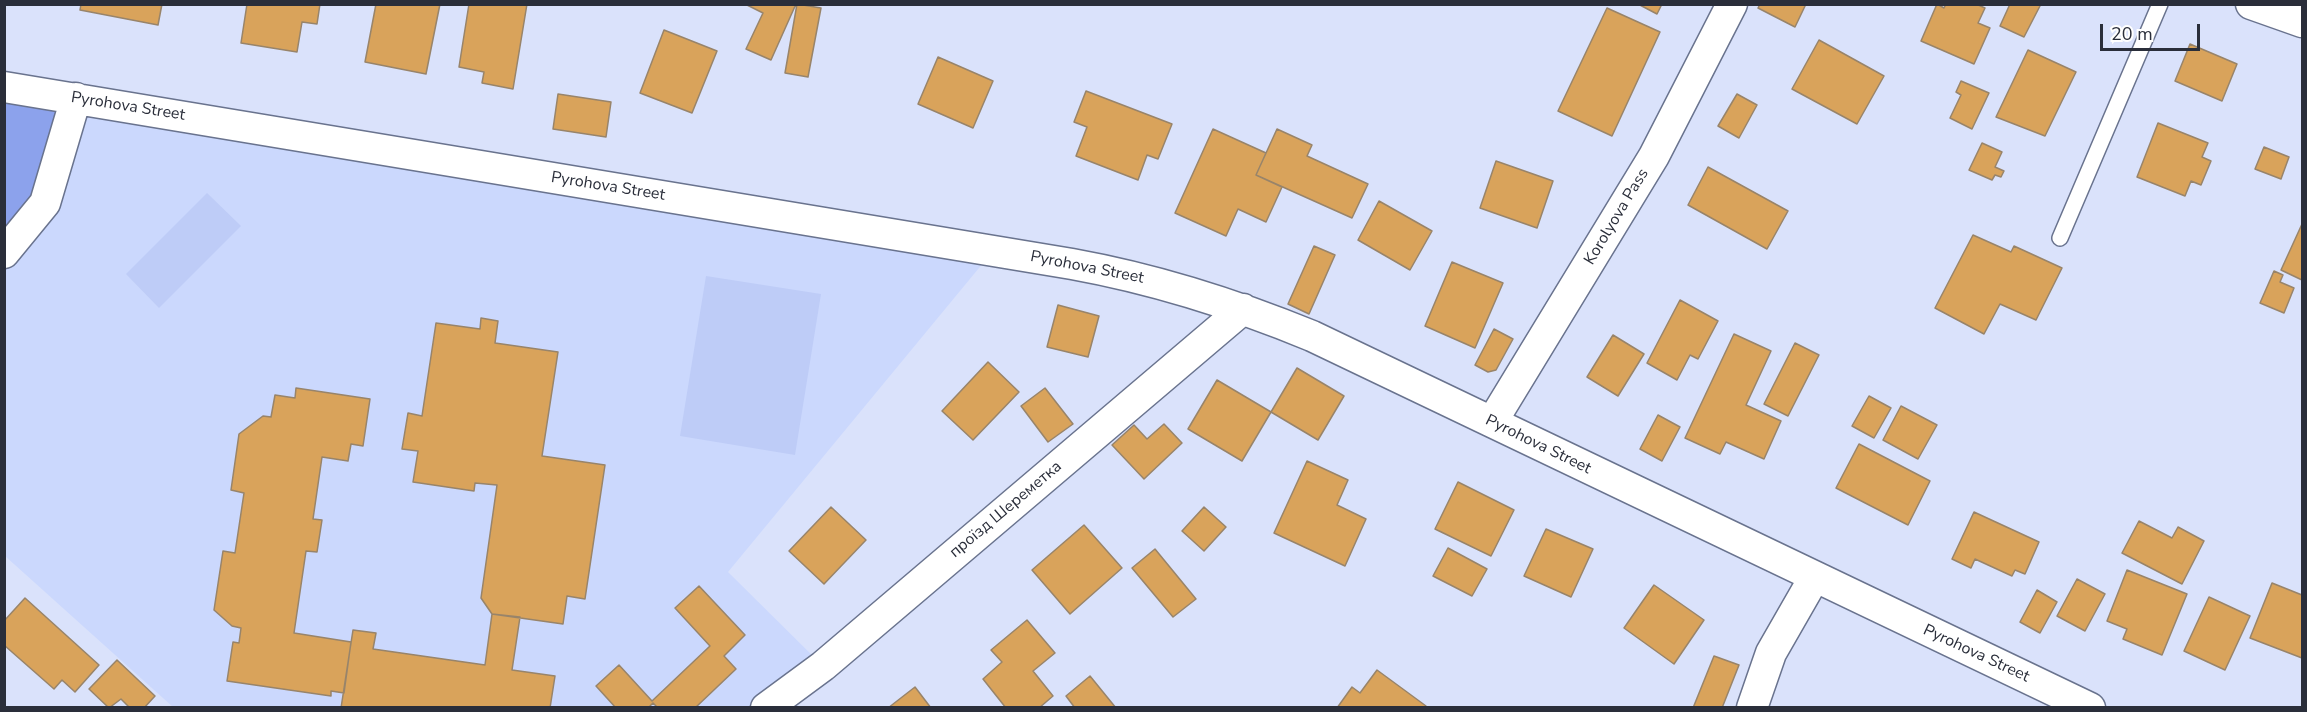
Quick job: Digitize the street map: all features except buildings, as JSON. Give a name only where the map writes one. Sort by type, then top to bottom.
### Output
[{"type":"street","name":"Korolyova Pass","points":[[1492,422],[1654,156],[1732,4]]},
{"type":"street","points":[[2251,4],[2302,22]]},
{"type":"street","name":"Pyrohova Street","points":[[4,87],[1072,264],[1158,283],[1244,309],[1312,336],[2090,708]]},
{"type":"street","points":[[4,253],[45,203],[76,98]]},
{"type":"street","name":"проїзд Шереметка","points":[[766,708],[823,666],[1244,309]]},
{"type":"street","points":[[1752,708],[1771,653],[1814,578]]},
{"type":"lane","points":[[2060,238],[2160,4]]},
{"type":"shaded area","points":[[5,88],[76,98],[45,203],[5,253]]},
{"type":"shaded area","points":[[76,98],[993,251],[728,572],[823,666],[766,707],[173,707],[5,556],[5,253]]},
{"type":"shaded area","points":[[207,193],[241,226],[159,308],[126,274]]},
{"type":"shaded area","points":[[706,276],[821,294],[795,455],[680,436]]}]
